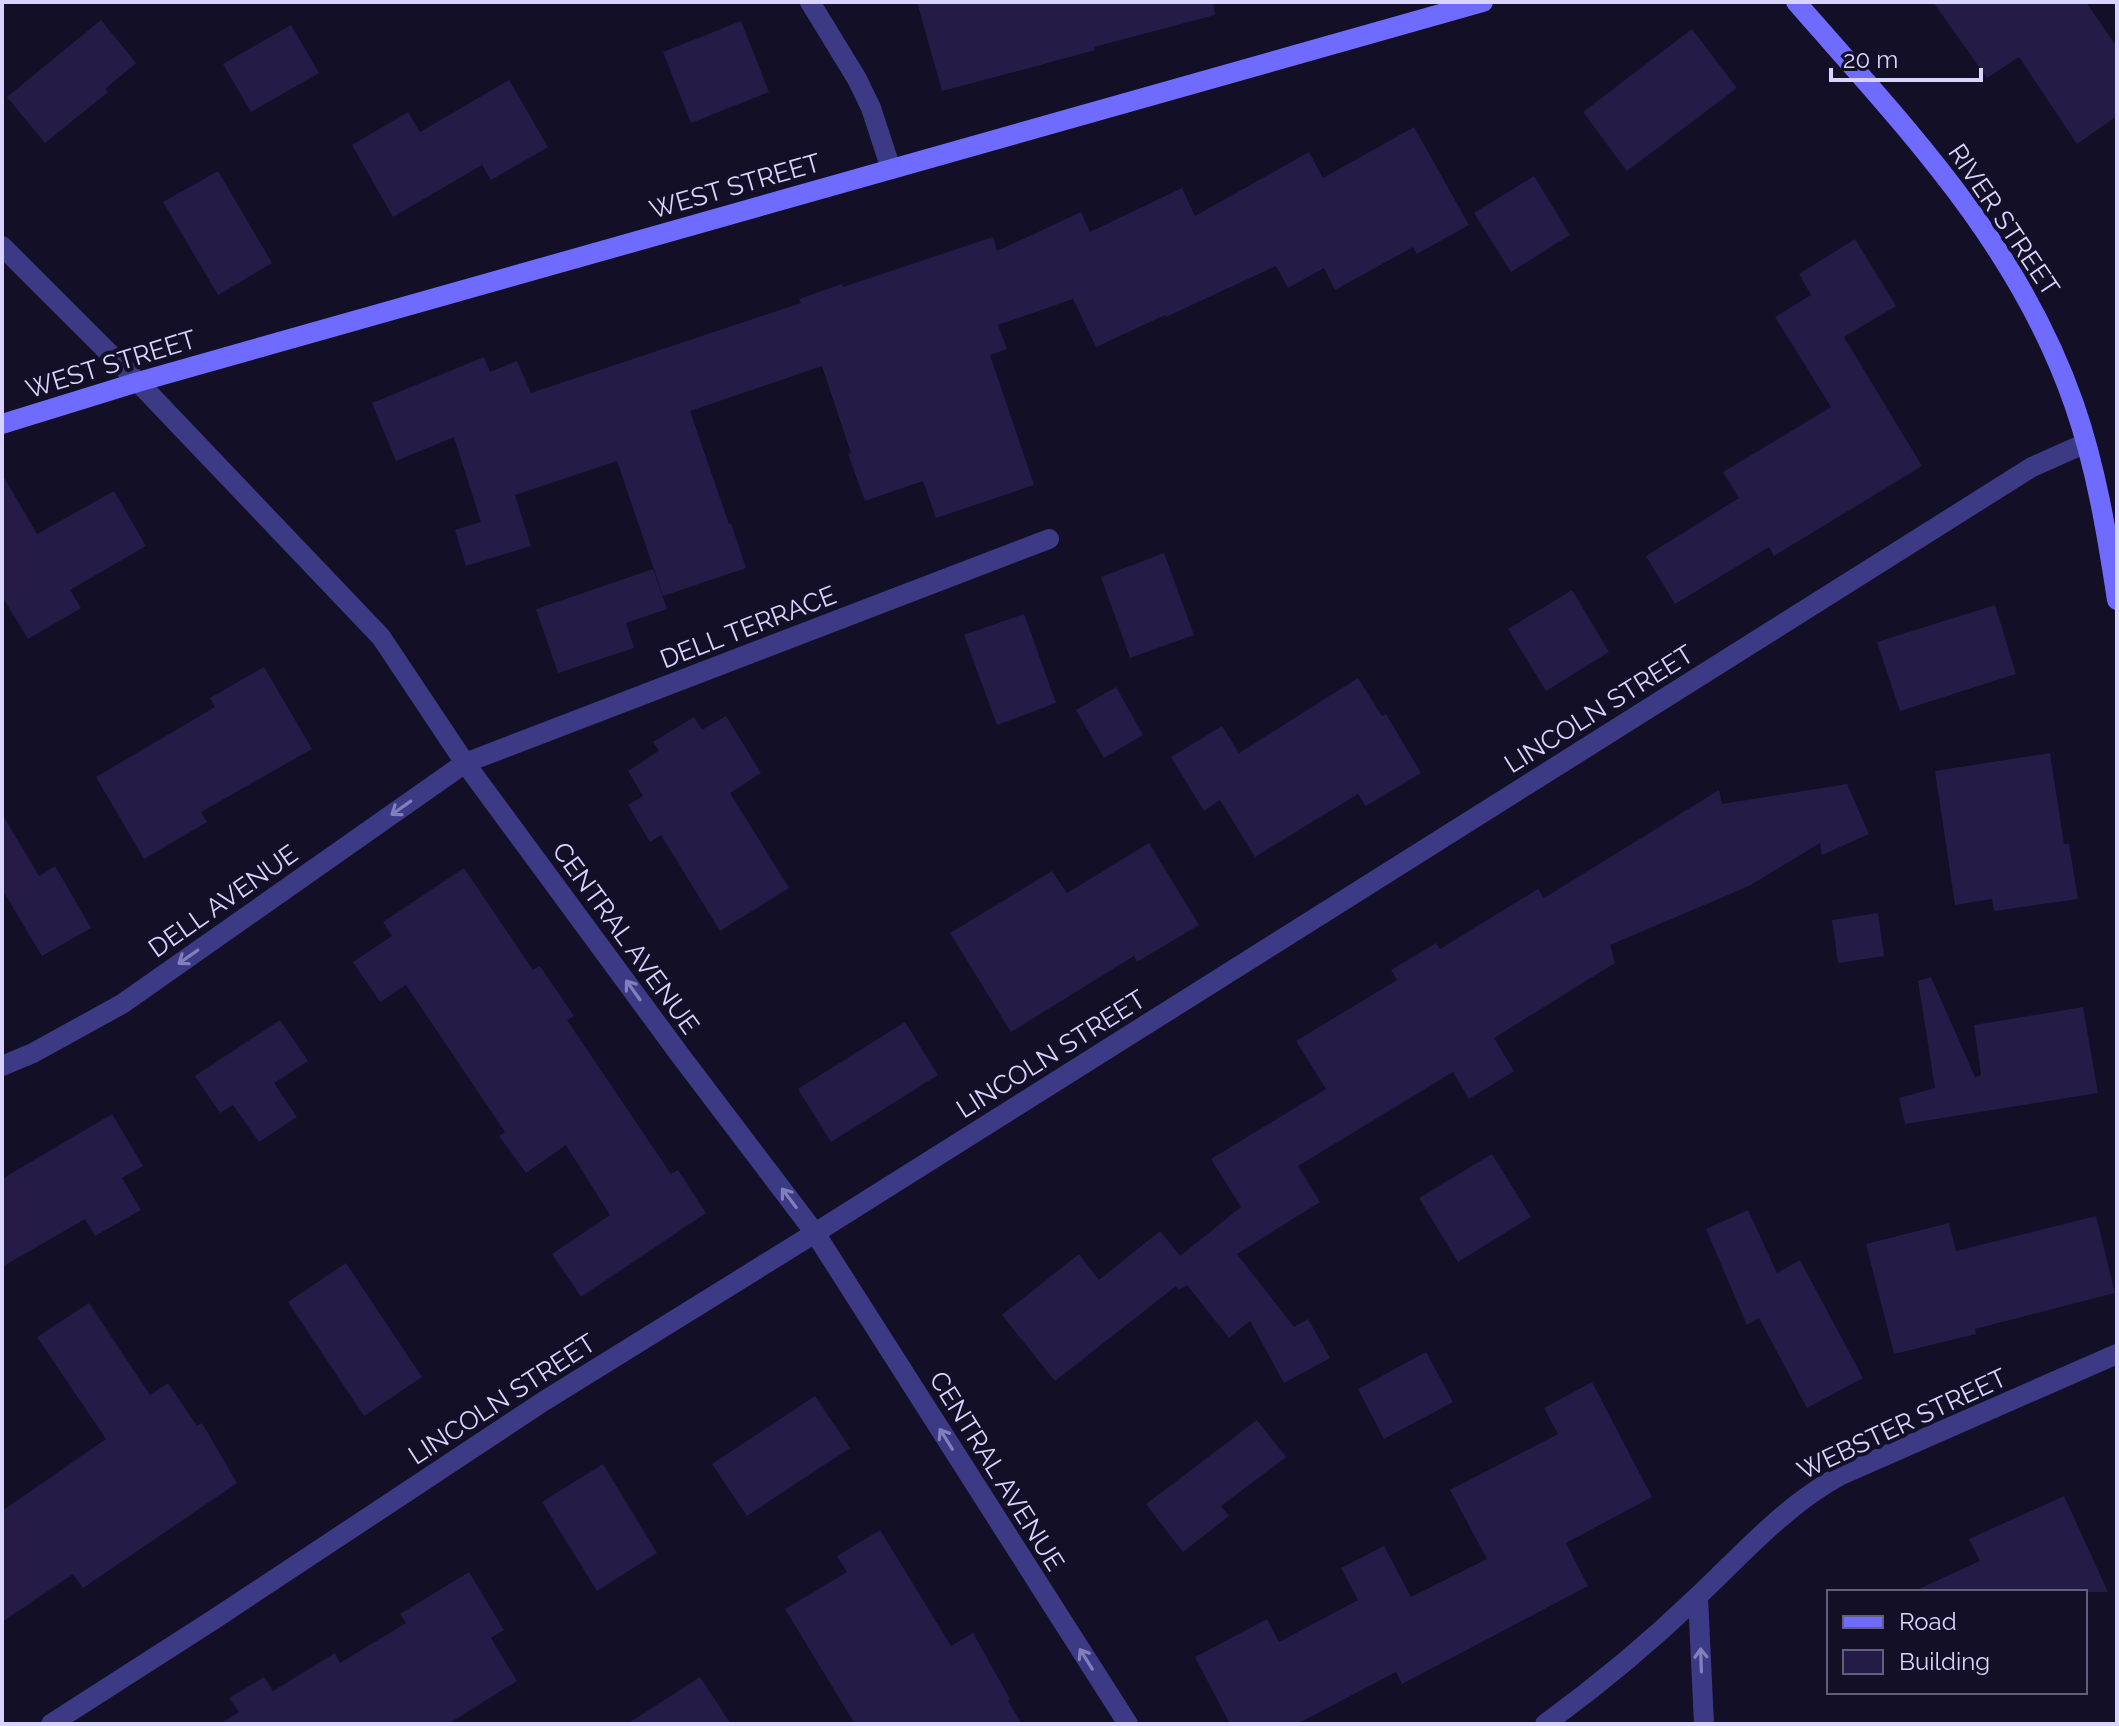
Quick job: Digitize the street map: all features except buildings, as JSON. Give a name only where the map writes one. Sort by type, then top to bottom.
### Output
[{"type":"main road","name":"WEST STREET","points":[[2,424],[138,382],[1483,2]]},
{"type":"main road","name":"RIVER STREET","points":[[1796,2],[1957,189],[2013,272],[2036,314],[2057,360],[2086,443],[2108,536],[2117,600]]},
{"type":"street","points":[[810,2],[871,108],[891,169]]},
{"type":"street","name":"CENTRAL AVENUE","points":[[2,246],[138,382],[381,637],[465,763],[815,1233],[1128,1724]]},
{"type":"street","name":"LINCOLN STREET","points":[[51,1724],[544,1401],[2018,476],[2049,458],[2086,443]]},
{"type":"street","name":"DELL TERRACE","points":[[465,763],[1049,539]]},
{"type":"street","name":"DELL AVENUE","points":[[2,1066],[33,1053],[122,1004],[465,763]]},
{"type":"street","name":"WEBSTER STREET","points":[[1545,1724],[1629,1661],[1773,1523],[1816,1489],[1841,1475],[2117,1354]]},
{"type":"street","points":[[1698,1597],[1704,1724]]}]
